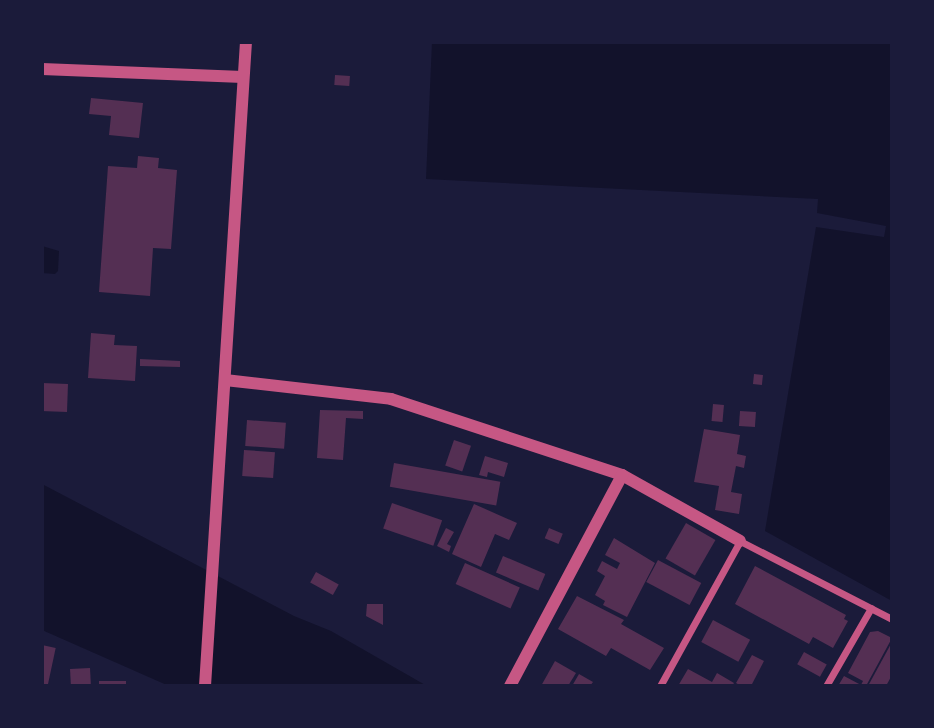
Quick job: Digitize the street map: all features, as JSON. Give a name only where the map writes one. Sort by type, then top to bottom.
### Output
[{"type":"street","points":[[205,686],[246,42]]},
{"type":"street","points":[[42,69],[243,78]]},
{"type":"street","points":[[225,380],[391,399],[622,475],[740,541],[892,619]]},
{"type":"street","points":[[510,686],[622,475]]},
{"type":"street","points":[[660,686],[740,541]]},
{"type":"street","points":[[826,686],[871,608]]},
{"type":"shaded area","points":[[432,42],[892,42],[892,601],[765,531],[816,227],[884,237],[886,226],[817,213],[818,199],[426,179]]},
{"type":"shaded area","points":[[42,246],[59,251],[58,271],[55,274],[42,273]]},
{"type":"shaded area","points":[[42,484],[294,616],[331,631],[427,686],[169,686],[42,630]]},
{"type":"building","points":[[335,75],[350,76],[349,86],[334,85]]},
{"type":"building","points":[[91,98],[143,103],[139,138],[109,135],[111,116],[89,114]]},
{"type":"building","points":[[138,156],[159,158],[158,168],[177,170],[171,249],[153,248],[150,296],[99,292],[108,166],[137,168]]},
{"type":"building","points":[[91,333],[115,335],[114,345],[137,346],[135,381],[88,378]]},
{"type":"building","points":[[140,359],[180,361],[180,367],[140,366]]},
{"type":"building","points":[[754,374],[763,375],[762,385],[753,384]]},
{"type":"building","points":[[42,383],[68,384],[67,412],[42,411]]},
{"type":"building","points":[[713,404],[724,405],[722,422],[712,421]]},
{"type":"building","points":[[320,410],[363,411],[363,419],[346,418],[343,460],[317,458]]},
{"type":"building","points":[[740,411],[756,412],[755,427],[739,426]]},
{"type":"building","points":[[247,420],[286,423],[284,449],[245,446]]},
{"type":"building","points":[[704,429],[740,435],[737,454],[746,456],[744,468],[736,466],[731,492],[742,494],[739,514],[715,510],[719,486],[694,482]]},
{"type":"building","points":[[454,440],[471,446],[462,471],[445,466]]},
{"type":"building","points":[[244,450],[275,452],[273,478],[242,476]]},
{"type":"building","points":[[485,456],[508,463],[504,477],[488,472],[487,477],[479,475]]},
{"type":"building","points":[[394,463],[500,482],[496,505],[390,487]]},
{"type":"building","points":[[392,503],[442,520],[433,546],[383,529]]},
{"type":"building","points":[[474,504],[517,523],[509,540],[495,534],[481,567],[452,554]]},
{"type":"building","points":[[686,523],[715,540],[695,576],[666,559]]},
{"type":"building","points":[[446,528],[454,532],[447,544],[451,546],[449,552],[437,546]]},
{"type":"building","points":[[549,528],[563,534],[559,544],[545,538]]},
{"type":"building","points":[[614,538],[655,563],[627,617],[603,605],[605,601],[595,595],[605,576],[597,571],[602,561],[617,569],[620,563],[605,555]]},
{"type":"building","points":[[503,556],[545,574],[538,591],[496,573]]},
{"type":"building","points":[[658,560],[701,583],[690,605],[646,582]]},
{"type":"building","points":[[465,563],[520,587],[510,608],[456,584]]},
{"type":"building","points":[[755,566],[846,615],[844,619],[848,621],[833,648],[813,637],[809,644],[735,604]]},
{"type":"building","points":[[316,572],[339,585],[333,595],[310,582]]},
{"type":"building","points":[[577,596],[624,620],[621,624],[664,648],[650,670],[611,648],[606,656],[558,629]]},
{"type":"building","points":[[367,604],[383,604],[383,625],[366,616]]},
{"type":"building","points":[[713,620],[750,640],[738,662],[701,642]]},
{"type":"building","points":[[878,631],[892,638],[866,686],[838,686],[844,676],[861,685],[863,681],[848,673],[870,632]]},
{"type":"building","points":[[892,642],[892,675],[886,686],[868,686]]},
{"type":"building","points":[[42,645],[56,648],[48,686],[42,685]]},
{"type":"building","points":[[804,652],[827,665],[820,677],[797,664]]},
{"type":"building","points":[[752,655],[764,661],[751,686],[741,686],[736,683]]},
{"type":"building","points":[[555,661],[576,673],[568,686],[541,686]]},
{"type":"building","points":[[90,668],[91,686],[71,686],[70,669]]},
{"type":"building","points":[[688,669],[712,682],[717,673],[734,683],[732,686],[678,686]]},
{"type":"building","points":[[579,674],[593,682],[590,686],[572,686]]},
{"type":"building","points":[[99,681],[126,681],[126,686],[99,686]]}]
